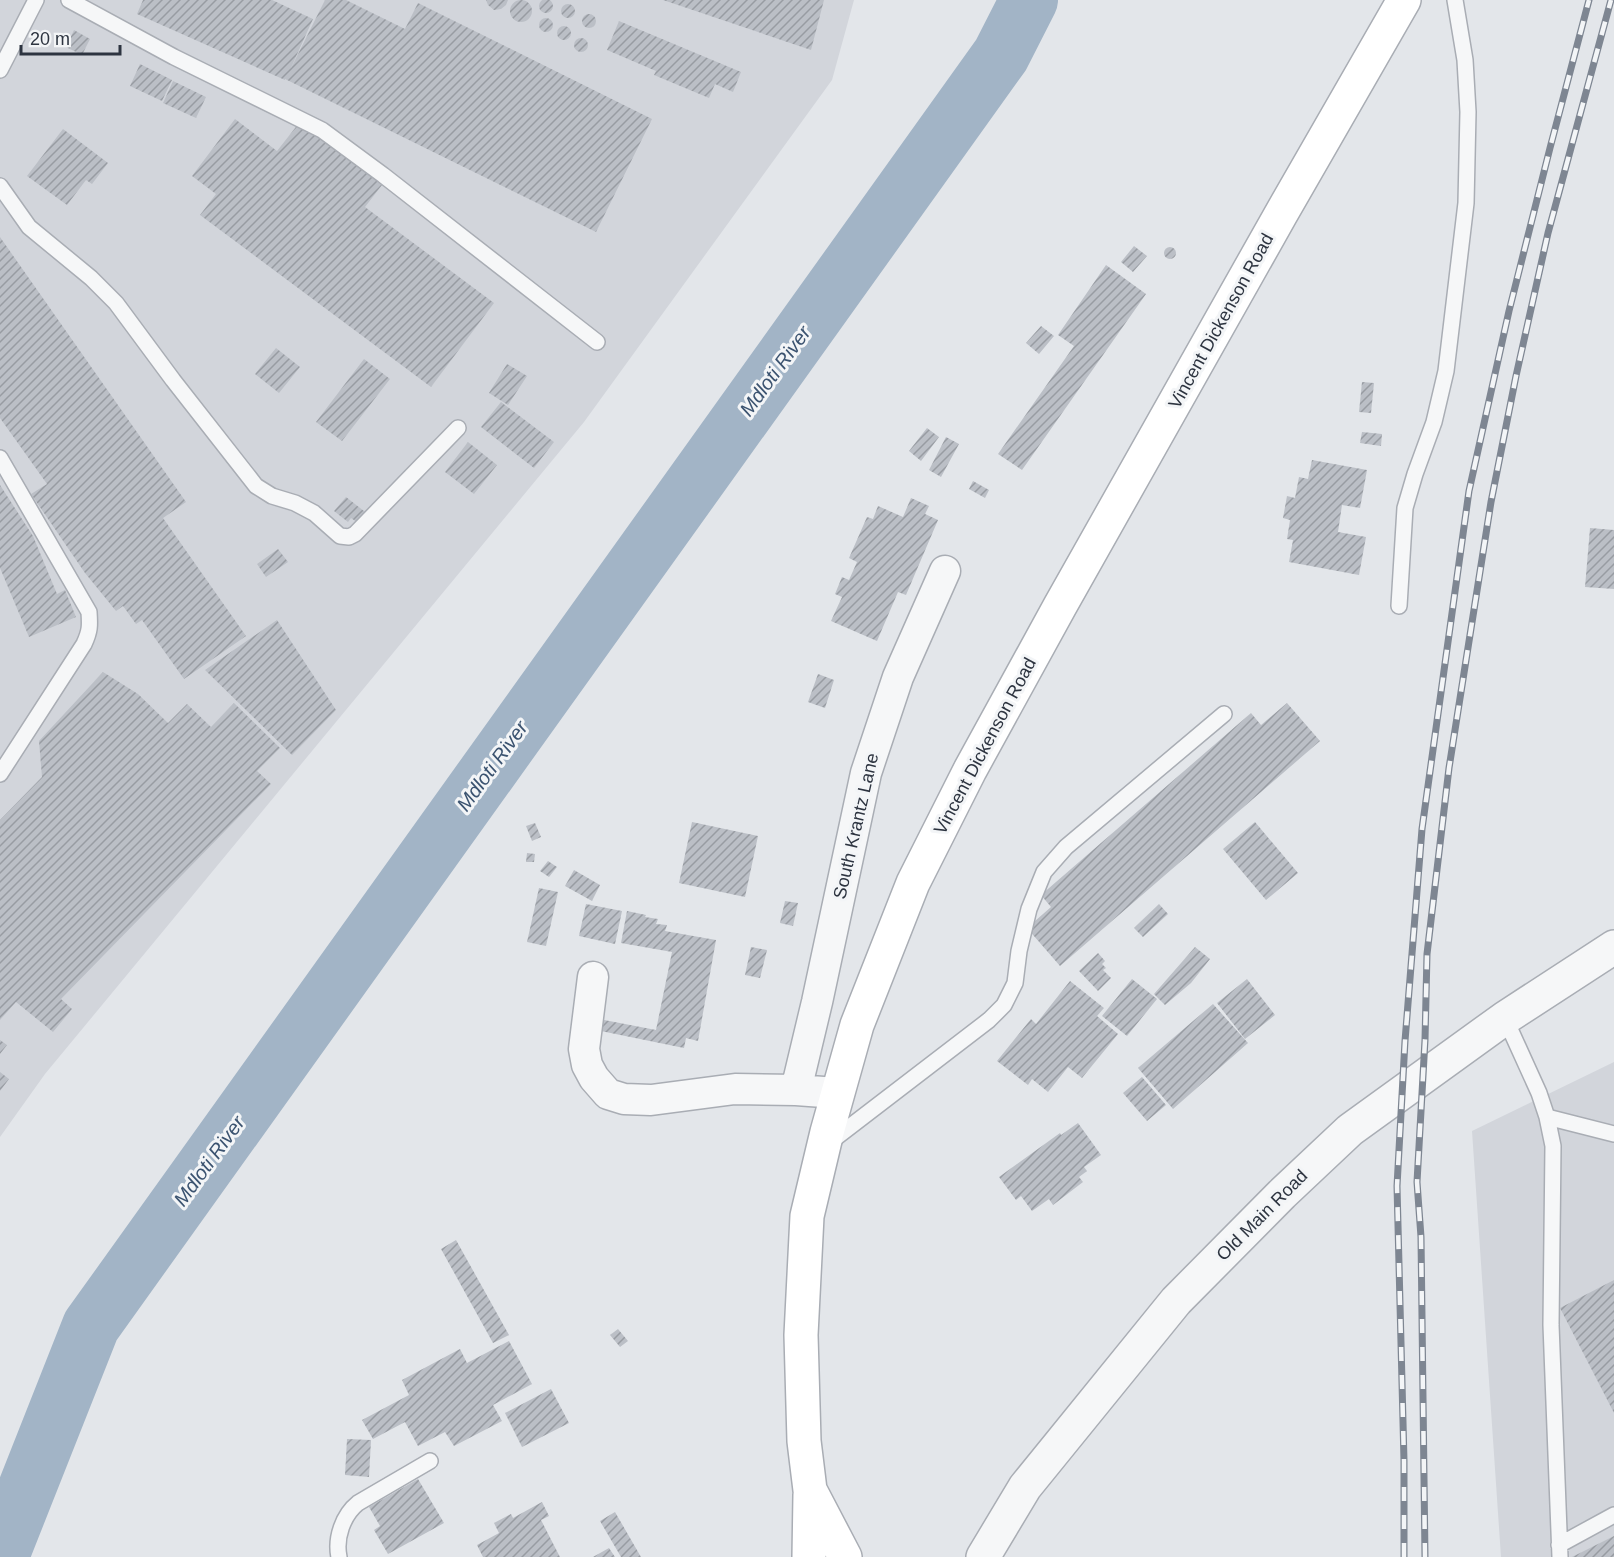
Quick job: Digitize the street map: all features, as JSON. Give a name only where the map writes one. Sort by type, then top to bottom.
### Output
[{"type":"main road","name":"Vincent Dickenson Road","points":[[845,1557],[810,1490],[804,1441],[801,1335],[807,1216],[837,1093],[857,1025],[913,883],[970,770],[1404,0]]},
{"type":"main road","points":[[809,1557],[810,1490]]},
{"type":"street","name":"South Krantz Lane","points":[[796,1090],[866,773],[898,677],[945,571]]},
{"type":"street","name":"Old Main Road","points":[[983,1557],[1025,1486],[1176,1301],[1282,1194],[1350,1130],[1504,1018],[1614,947]]},
{"type":"street","points":[[593,977],[584,1049],[587,1065],[594,1078],[608,1094],[624,1100],[651,1100],[735,1089],[837,1093]]},
{"type":"lane","points":[[0,70],[36,0]]},
{"type":"lane","points":[[69,0],[174,57],[322,130],[597,342]]},
{"type":"lane","points":[[1399,606],[1406,508],[1415,474],[1434,422],[1446,371],[1466,203],[1468,112],[1465,60],[1455,0]]},
{"type":"lane","points":[[0,186],[29,226],[91,278],[116,303],[256,486],[272,496],[295,503],[314,513],[340,536],[349,537],[355,534],[458,428]]},
{"type":"lane","points":[[0,458],[89,612],[90,631],[84,644],[0,774]]},
{"type":"lane","points":[[823,1148],[988,1020],[1004,1005],[1015,983],[1019,951],[1029,909],[1044,872],[1066,847],[1224,714]]},
{"type":"lane","points":[[1504,1018],[1539,1093],[1553,1146],[1551,1324],[1559,1551]]},
{"type":"lane","points":[[1547,1117],[1614,1134]]},
{"type":"lane","points":[[339,1557],[342,1527],[350,1510],[430,1461]]},
{"type":"lane","points":[[1559,1551],[1614,1515]]},
{"type":"shaded area","points":[[0,0],[854,0],[832,80],[584,422],[45,1074],[0,1137]]},
{"type":"shaded area","points":[[1614,1062],[1614,1557],[1501,1557],[1472,1131]]},
{"type":"building","points":[[543,-1],[549,-1],[553,6],[549,13],[543,13],[539,9],[539,3]]},
{"type":"building","points":[[143,0],[272,0],[313,19],[290,70],[325,0],[346,0],[405,29],[418,3],[652,119],[596,232],[285,79],[137,14]]},
{"type":"building","points":[[486,0],[508,0],[501,9],[494,10]]},
{"type":"building","points":[[521,0],[529,3],[532,11],[529,19],[521,22],[513,19],[510,11],[513,3]]},
{"type":"building","points":[[663,0],[824,0],[811,50]]},
{"type":"building","points":[[565,4],[571,4],[575,11],[571,18],[565,18],[561,14],[561,8]]},
{"type":"building","points":[[586,14],[592,14],[596,21],[592,28],[586,28],[582,24],[582,18]]},
{"type":"building","points":[[543,18],[549,18],[553,25],[549,32],[543,32],[539,28],[539,22]]},
{"type":"building","points":[[619,21],[741,72],[733,92],[715,84],[709,98],[654,75],[656,71],[607,50]]},
{"type":"building","points":[[561,26],[567,26],[571,33],[567,40],[561,40],[557,36],[557,30]]},
{"type":"building","points":[[74,30],[90,39],[82,55],[66,47]]},
{"type":"building","points":[[578,38],[584,38],[588,45],[584,52],[578,52],[574,48],[574,42]]},
{"type":"building","points":[[140,64],[172,80],[162,101],[130,86]]},
{"type":"building","points":[[173,81],[206,97],[196,118],[163,103]]},
{"type":"building","points":[[235,119],[277,151],[299,123],[382,185],[365,207],[494,303],[431,387],[200,215],[216,194],[192,176]]},
{"type":"building","points":[[63,129],[108,163],[92,184],[86,180],[67,205],[27,176]]},
{"type":"building","points":[[0,237],[186,502],[163,518],[246,636],[184,679],[142,620],[136,624],[123,606],[116,611],[85,573],[31,494],[47,484],[0,418]]},
{"type":"building","points":[[1134,246],[1147,256],[1133,272],[1121,262]]},
{"type":"building","points":[[1172,247],[1176,253],[1172,259],[1168,259],[1164,251]]},
{"type":"building","points":[[1106,265],[1146,294],[1022,470],[998,454],[1074,346],[1058,335]]},
{"type":"building","points":[[1041,326],[1054,336],[1039,354],[1026,343]]},
{"type":"building","points":[[276,348],[300,367],[279,393],[255,374]]},
{"type":"building","points":[[364,359],[390,379],[342,441],[316,422]]},
{"type":"building","points":[[507,364],[527,376],[508,405],[489,393]]},
{"type":"building","points":[[1362,382],[1374,383],[1371,413],[1359,412]]},
{"type":"building","points":[[501,402],[554,442],[534,468],[481,427]]},
{"type":"building","points":[[927,428],[939,437],[921,461],[909,451]]},
{"type":"building","points":[[1362,432],[1382,434],[1381,446],[1360,443]]},
{"type":"building","points":[[946,437],[959,444],[941,477],[929,470]]},
{"type":"building","points":[[468,442],[497,465],[474,494],[445,472]]},
{"type":"building","points":[[1312,460],[1367,470],[1360,508],[1342,505],[1338,532],[1366,537],[1359,575],[1289,562],[1293,540],[1287,539],[1290,520],[1283,518],[1287,496],[1295,498],[1299,477],[1308,479]]},
{"type":"building","points":[[973,481],[989,490],[985,498],[969,489]]},
{"type":"building","points":[[0,485],[33,536],[57,594],[65,590],[76,617],[29,637],[0,568]]},
{"type":"building","points":[[346,497],[369,515],[361,525],[351,518],[348,522],[334,511]]},
{"type":"building","points":[[911,498],[929,506],[925,514],[938,520],[906,595],[898,592],[877,641],[831,621],[842,597],[835,594],[842,577],[849,580],[857,562],[849,558],[867,517],[873,519],[878,506],[903,517]]},
{"type":"building","points":[[1590,528],[1614,530],[1614,589],[1585,587]]},
{"type":"building","points":[[278,549],[288,562],[266,577],[257,564]]},
{"type":"building","points":[[277,620],[336,710],[292,755],[205,670]]},
{"type":"building","points":[[103,672],[138,694],[168,723],[187,704],[211,727],[234,703],[280,748],[257,771],[271,784],[61,999],[72,1009],[53,1032],[16,1002],[0,1020],[0,820],[42,777],[39,741]]},
{"type":"building","points":[[818,674],[834,680],[825,708],[808,702]]},
{"type":"building","points":[[1287,703],[1320,741],[1060,966],[1027,928],[1051,907],[1041,895],[1251,713],[1261,725]]},
{"type":"building","points":[[692,822],[758,836],[745,897],[679,883]]},
{"type":"building","points":[[1255,822],[1298,873],[1266,900],[1223,849]]},
{"type":"building","points":[[535,823],[541,837],[532,841],[526,826]]},
{"type":"building","points":[[527,853],[535,854],[534,862],[526,862]]},
{"type":"building","points":[[548,861],[557,867],[549,877],[540,871]]},
{"type":"building","points":[[574,870],[600,885],[592,901],[565,886]]},
{"type":"building","points":[[539,888],[558,892],[546,946],[527,942]]},
{"type":"building","points":[[785,901],[798,903],[793,926],[780,923]]},
{"type":"building","points":[[586,904],[622,911],[615,944],[579,936]]},
{"type":"building","points":[[1159,904],[1168,914],[1143,937],[1134,928]]},
{"type":"building","points":[[627,911],[658,919],[656,924],[667,925],[665,931],[716,940],[698,1041],[686,1038],[684,1048],[596,1030],[599,1019],[656,1030],[672,952],[621,943]]},
{"type":"building","points":[[751,947],[767,950],[760,978],[745,975]]},
{"type":"building","points":[[1195,947],[1210,959],[1191,983],[1165,1005],[1154,994]]},
{"type":"building","points":[[1098,953],[1105,961],[1102,964],[1106,968],[1103,970],[1111,978],[1098,991],[1079,971]]},
{"type":"building","points":[[1132,979],[1157,999],[1127,1036],[1102,1016]]},
{"type":"building","points":[[1247,979],[1275,1015],[1245,1039],[1217,1003]]},
{"type":"building","points":[[1070,981],[1104,1008],[1097,1016],[1118,1034],[1082,1078],[1068,1067],[1048,1092],[1032,1079],[1028,1085],[997,1061],[1031,1019],[1036,1024]]},
{"type":"building","points":[[1213,1004],[1248,1043],[1173,1109],[1138,1068]]},
{"type":"building","points":[[0,1040],[7,1045],[0,1054]]},
{"type":"building","points":[[0,1072],[9,1079],[0,1091]]},
{"type":"building","points":[[1142,1077],[1166,1105],[1147,1121],[1123,1093]]},
{"type":"building","points":[[1078,1123],[1101,1155],[1084,1167],[1087,1171],[1079,1177],[1083,1182],[1053,1205],[1049,1199],[1032,1211],[1021,1196],[1016,1200],[999,1177],[1060,1133],[1061,1135]]},
{"type":"building","points":[[456,1240],[509,1335],[493,1343],[441,1249]]},
{"type":"building","points":[[1614,1280],[1614,1413],[1560,1308]]},
{"type":"building","points":[[618,1329],[628,1341],[620,1347],[610,1335]]},
{"type":"building","points":[[509,1341],[532,1384],[493,1405],[502,1421],[454,1446],[445,1432],[418,1446],[405,1422],[373,1439],[362,1420],[409,1395],[402,1380],[460,1349],[467,1363]]},
{"type":"building","points":[[551,1389],[569,1423],[522,1447],[505,1413]]},
{"type":"building","points":[[347,1439],[371,1440],[369,1477],[345,1475]]},
{"type":"building","points":[[418,1479],[444,1523],[388,1554],[374,1530],[380,1526],[369,1507]]},
{"type":"building","points":[[542,1502],[549,1516],[541,1520],[560,1557],[483,1557],[477,1545],[499,1533],[494,1523],[511,1514],[513,1518]]},
{"type":"building","points":[[615,1512],[641,1557],[621,1557],[600,1521]]},
{"type":"building","points":[[1614,1536],[1614,1557],[1572,1557]]},
{"type":"building","points":[[609,1548],[615,1557],[593,1557]]},
{"type":"waterway","name":"Mdloti River","points":[[0,1556],[91,1326],[1001,55],[1029,0]]},
{"type":"waterway","name":"Mdloti River","points":[[0,1535],[8,1537]]},
{"type":"railway","points":[[1404,1557],[1404,1461],[1397,1186],[1405,1041],[1422,829],[1469,491],[1509,311],[1589,0]]},
{"type":"railway","points":[[1425,1557],[1421,1237],[1417,1182],[1427,954],[1449,768],[1491,502],[1516,376],[1548,233],[1611,0]]}]
